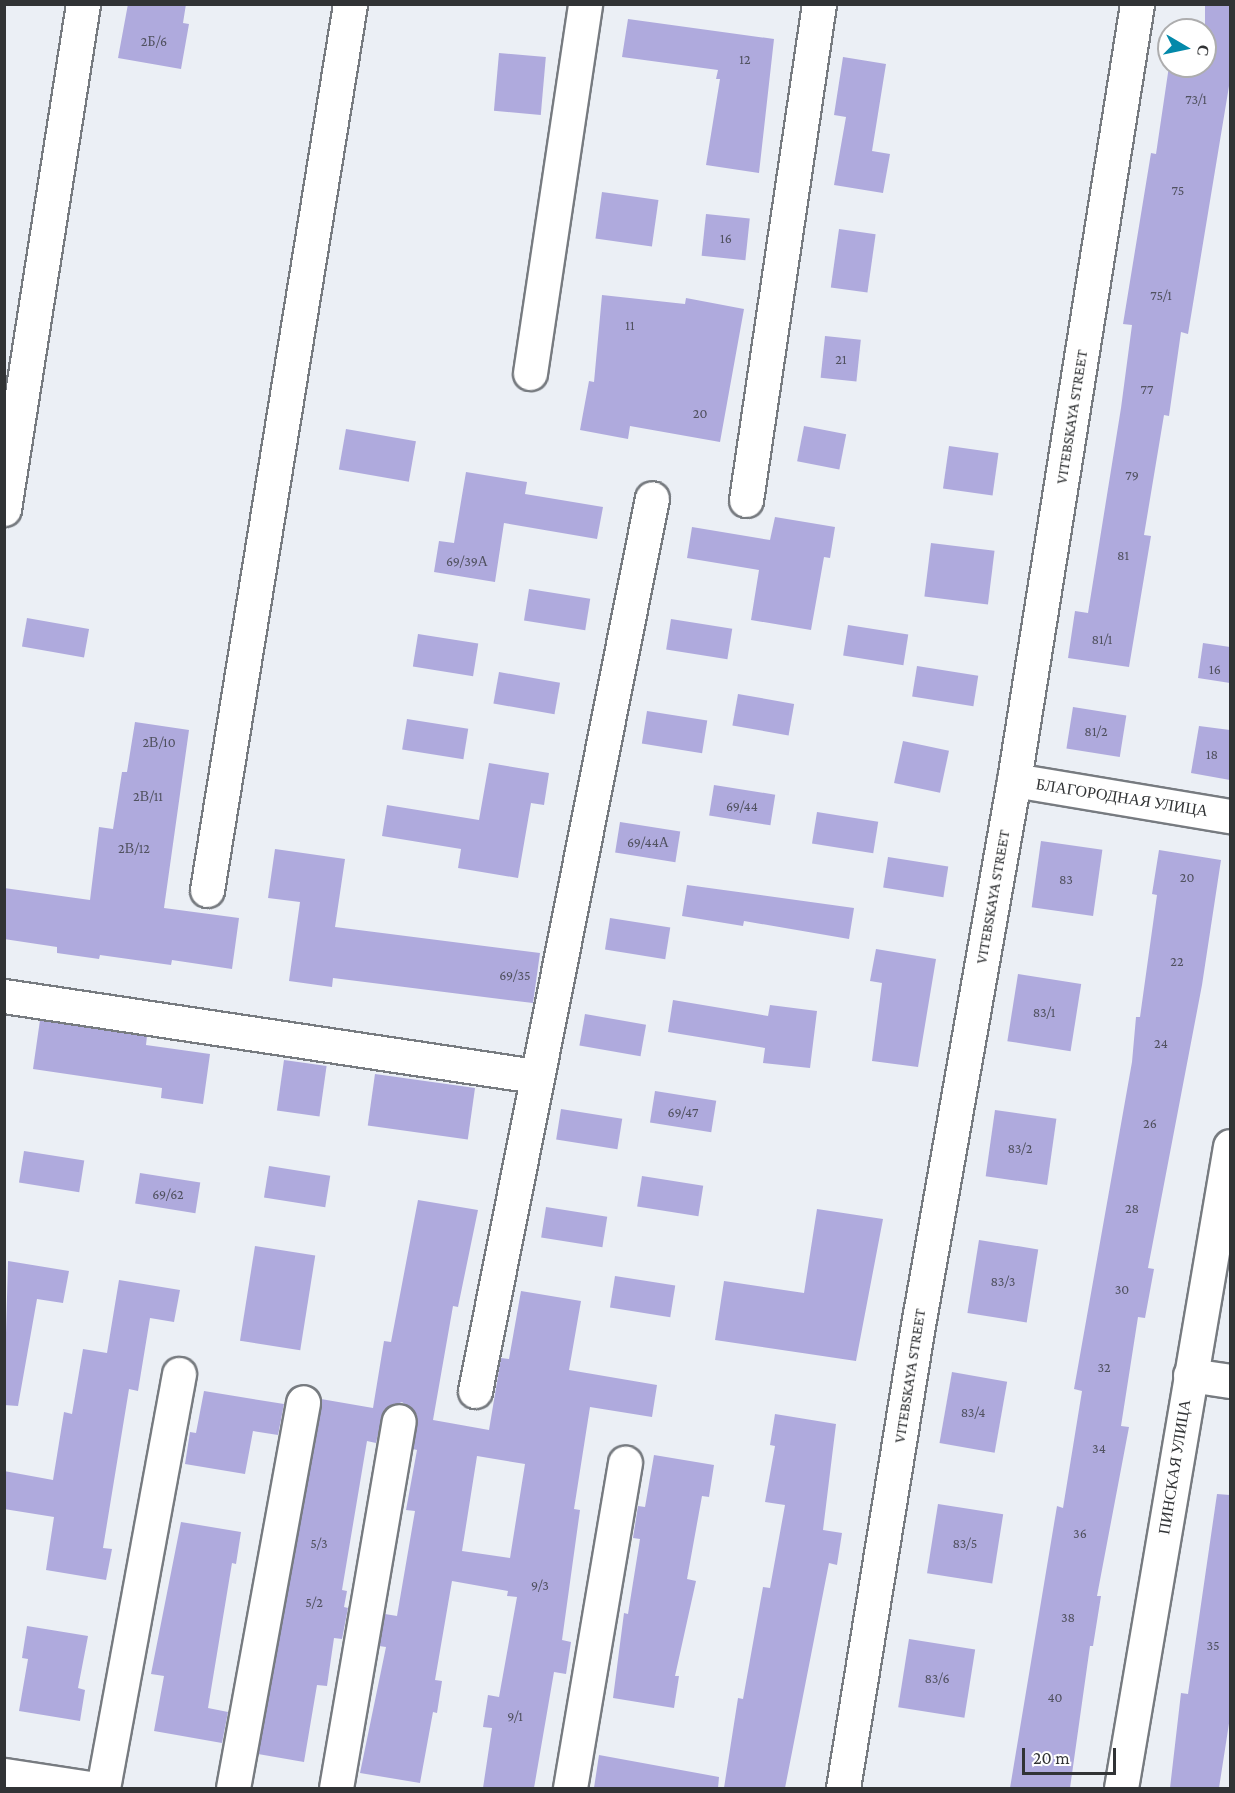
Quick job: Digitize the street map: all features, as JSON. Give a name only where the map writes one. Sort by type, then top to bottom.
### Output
[{"type":"street","points":[[4,509],[83,4]]},
{"type":"street","points":[[207,890],[350,4]]},
{"type":"street","points":[[530,373],[585,4]]},
{"type":"street","points":[[746,500],[819,4]]},
{"type":"street","name":"VITEBSKAYA STREET","points":[[843,1788],[920,1314],[1014,780],[1137,4]]},
{"type":"street","points":[[475,1391],[535,1076],[652,498]]},
{"type":"street","name":"БЛАГОРОДНАЯ УЛИЦА","points":[[1014,780],[1230,816]]},
{"type":"street","points":[[4,996],[535,1076]]},
{"type":"street","name":"ПИНСКАЯ УЛИЦА","points":[[1121,1788],[1230,1146]]},
{"type":"street","points":[[103,1788],[179,1374]]},
{"type":"street","points":[[1190,1375],[1230,1381]]},
{"type":"street","points":[[233,1788],[303,1402]]},
{"type":"street","points":[[336,1788],[399,1421]]},
{"type":"street","points":[[570,1788],[625,1463]]},
{"type":"street","points":[[4,1775],[90,1788]]},
{"type":"building","points":[[128,4],[186,4],[183,23],[189,24],[181,69],[118,58]]},
{"type":"building","points":[[1205,4],[1230,4],[1230,80],[1188,334],[1181,332],[1169,416],[1164,415],[1144,535],[1151,536],[1129,667],[1068,658],[1075,611],[1088,613],[1121,408],[1132,325],[1123,324],[1151,153],[1156,154],[1167,78],[1217,78],[1217,18],[1205,18]]},
{"type":"building","points":[[628,19],[774,39],[759,173],[706,165],[720,79],[716,79],[718,70],[622,57]]},
{"type":"building","points":[[499,53],[546,57],[541,115],[494,111]]},
{"type":"building","points":[[843,57],[886,64],[872,151],[890,154],[883,193],[834,185],[846,117],[834,115]]},
{"type":"building","points":[[602,192],[658,200],[652,246],[595,239]]},
{"type":"building","points":[[706,214],[750,219],[745,260],[702,256]]},
{"type":"building","points":[[839,229],[876,234],[867,293],[831,287]]},
{"type":"building","points":[[602,295],[685,304],[686,298],[744,309],[720,442],[630,426],[628,439],[580,430],[589,381],[594,382]]},
{"type":"building","points":[[825,336],[861,340],[856,382],[821,378]]},
{"type":"building","points":[[804,426],[846,434],[839,470],[797,461]]},
{"type":"building","points":[[346,429],[416,441],[409,482],[339,469]]},
{"type":"building","points":[[949,446],[999,453],[993,496],[943,489]]},
{"type":"building","points":[[466,472],[527,482],[525,494],[603,507],[597,539],[504,523],[495,582],[434,572],[439,541],[454,543]]},
{"type":"building","points":[[775,517],[835,527],[830,558],[824,557],[811,630],[751,620],[759,570],[687,558],[692,527],[770,540]]},
{"type":"building","points":[[931,543],[995,551],[988,604],[924,597]]},
{"type":"building","points":[[529,589],[590,599],[585,630],[524,621]]},
{"type":"building","points":[[27,618],[89,629],[84,657],[22,647]]},
{"type":"building","points":[[671,619],[732,629],[727,659],[666,650]]},
{"type":"building","points":[[848,625],[908,635],[903,665],[843,656]]},
{"type":"building","points":[[418,634],[478,644],[473,676],[413,667]]},
{"type":"building","points":[[1203,643],[1230,647],[1230,683],[1198,678]]},
{"type":"building","points":[[917,666],[978,676],[973,706],[912,697]]},
{"type":"building","points":[[499,672],[560,683],[555,714],[493,704]]},
{"type":"building","points":[[738,694],[794,704],[789,735],[732,726]]},
{"type":"building","points":[[1073,707],[1126,715],[1120,757],[1066,748]]},
{"type":"building","points":[[647,711],[707,721],[702,753],[642,744]]},
{"type":"building","points":[[407,719],[468,729],[463,759],[402,750]]},
{"type":"building","points":[[135,722],[189,730],[164,908],[239,918],[232,969],[172,960],[171,965],[100,955],[99,959],[57,953],[57,947],[4,939],[4,888],[90,900],[99,827],[113,829],[122,772],[127,772]]},
{"type":"building","points":[[1199,726],[1230,730],[1230,780],[1191,773]]},
{"type":"building","points":[[903,741],[949,751],[940,793],[894,783]]},
{"type":"building","points":[[489,763],[549,773],[544,805],[531,803],[518,878],[458,868],[461,849],[382,836],[387,805],[479,820]]},
{"type":"building","points":[[714,785],[775,795],[770,825],[709,816]]},
{"type":"building","points":[[817,812],[878,822],[873,853],[812,844]]},
{"type":"building","points":[[620,822],[680,832],[675,862],[615,853]]},
{"type":"building","points":[[1041,841],[1102,850],[1093,916],[1032,907]]},
{"type":"building","points":[[275,849],[345,859],[335,927],[540,953],[533,1003],[333,978],[332,987],[289,981],[300,902],[268,898]]},
{"type":"building","points":[[1159,850],[1221,860],[1202,985],[1148,1268],[1154,1269],[1145,1318],[1138,1317],[1121,1426],[1129,1427],[1097,1596],[1101,1596],[1093,1646],[1090,1646],[1070,1788],[1010,1788],[1057,1506],[1063,1508],[1082,1391],[1074,1389],[1132,1062],[1136,1017],[1140,1017],[1157,895],[1152,894]]},
{"type":"building","points":[[888,857],[948,867],[943,897],[883,888]]},
{"type":"building","points":[[687,885],[854,908],[849,939],[744,921],[743,926],[682,916]]},
{"type":"building","points":[[610,918],[670,928],[665,959],[605,950]]},
{"type":"building","points":[[876,949],[936,959],[918,1067],[872,1061],[882,983],[870,981]]},
{"type":"building","points":[[1018,974],[1081,984],[1071,1051],[1007,1041]]},
{"type":"building","points":[[673,1000],[768,1016],[770,1005],[817,1011],[810,1068],[763,1063],[765,1048],[668,1032]]},
{"type":"building","points":[[585,1014],[646,1025],[641,1056],[579,1046]]},
{"type":"building","points":[[40,1020],[147,1036],[146,1045],[210,1054],[203,1104],[161,1098],[162,1088],[33,1069]]},
{"type":"building","points":[[284,1060],[327,1066],[319,1116],[277,1111]]},
{"type":"building","points":[[375,1074],[475,1088],[468,1140],[368,1125]]},
{"type":"building","points":[[655,1091],[716,1101],[711,1132],[650,1123]]},
{"type":"building","points":[[561,1109],[622,1119],[617,1149],[556,1140]]},
{"type":"building","points":[[995,1110],[1056,1119],[1047,1185],[986,1176]]},
{"type":"building","points":[[24,1151],[84,1161],[79,1192],[19,1183]]},
{"type":"building","points":[[269,1166],[330,1176],[325,1207],[264,1198]]},
{"type":"building","points":[[140,1173],[200,1183],[195,1213],[135,1204]]},
{"type":"building","points":[[642,1176],[703,1186],[698,1216],[637,1207]]},
{"type":"building","points":[[418,1200],[478,1210],[458,1307],[453,1306],[433,1420],[489,1430],[501,1358],[509,1359],[521,1291],[581,1301],[569,1370],[657,1385],[652,1417],[590,1407],[574,1509],[580,1510],[562,1640],[571,1642],[566,1674],[554,1672],[534,1788],[483,1788],[492,1728],[483,1727],[488,1695],[499,1697],[517,1597],[507,1596],[508,1591],[452,1581],[435,1680],[442,1681],[437,1713],[433,1712],[420,1783],[360,1773],[386,1647],[379,1646],[385,1614],[397,1616],[415,1511],[406,1510],[417,1450],[413,1449],[417,1415],[402,1402],[384,1410],[376,1443],[367,1441],[342,1590],[347,1591],[344,1607],[348,1608],[342,1639],[334,1638],[327,1686],[317,1685],[304,1762],[258,1754],[321,1399],[373,1408],[384,1341],[391,1342]],"holes":[[[477,1456],[525,1464],[510,1558],[462,1551]]]},
{"type":"building","points":[[546,1207],[607,1217],[602,1247],[541,1238]]},
{"type":"building","points":[[817,1209],[883,1219],[856,1361],[715,1340],[724,1281],[804,1293]]},
{"type":"building","points":[[979,1240],[1038,1249],[1027,1322],[967,1313]]},
{"type":"building","points":[[255,1246],[315,1256],[300,1350],[240,1341]]},
{"type":"building","points":[[8,1261],[69,1271],[63,1303],[37,1299],[18,1406],[4,1405]]},
{"type":"building","points":[[615,1276],[675,1286],[670,1317],[610,1308]]},
{"type":"building","points":[[119,1280],[180,1290],[174,1322],[150,1318],[138,1391],[129,1389],[103,1548],[112,1549],[106,1580],[46,1570],[54,1517],[4,1509],[4,1471],[53,1480],[64,1412],[72,1414],[83,1349],[107,1353]]},
{"type":"building","points":[[952,1372],[1007,1382],[995,1453],[939,1443]]},
{"type":"building","points":[[204,1391],[284,1404],[278,1435],[253,1431],[245,1474],[185,1464],[190,1432],[196,1433]]},
{"type":"building","points":[[775,1414],[836,1424],[823,1530],[842,1533],[837,1565],[829,1563],[785,1788],[724,1788],[738,1698],[743,1699],[763,1587],[770,1588],[785,1505],[765,1502],[775,1446],[770,1445]]},
{"type":"building","points":[[654,1455],[714,1465],[709,1497],[702,1496],[687,1579],[696,1581],[675,1676],[679,1676],[674,1708],[613,1698],[624,1613],[628,1614],[640,1539],[633,1538],[638,1506],[645,1507]]},
{"type":"building","points":[[1217,1494],[1230,1495],[1230,1717],[1219,1788],[1170,1788],[1181,1693],[1188,1694]]},
{"type":"building","points":[[938,1504],[1003,1514],[992,1583],[927,1573]]},
{"type":"building","points":[[181,1522],[241,1532],[236,1564],[232,1563],[208,1708],[228,1712],[222,1743],[154,1731],[164,1676],[151,1674]]},
{"type":"building","points":[[27,1626],[88,1636],[78,1688],[85,1690],[80,1721],[19,1711],[28,1659],[22,1658]]},
{"type":"building","points":[[909,1639],[975,1649],[964,1718],[898,1707]]},
{"type":"building","points":[[599,1755],[719,1777],[718,1788],[594,1788]]}]
